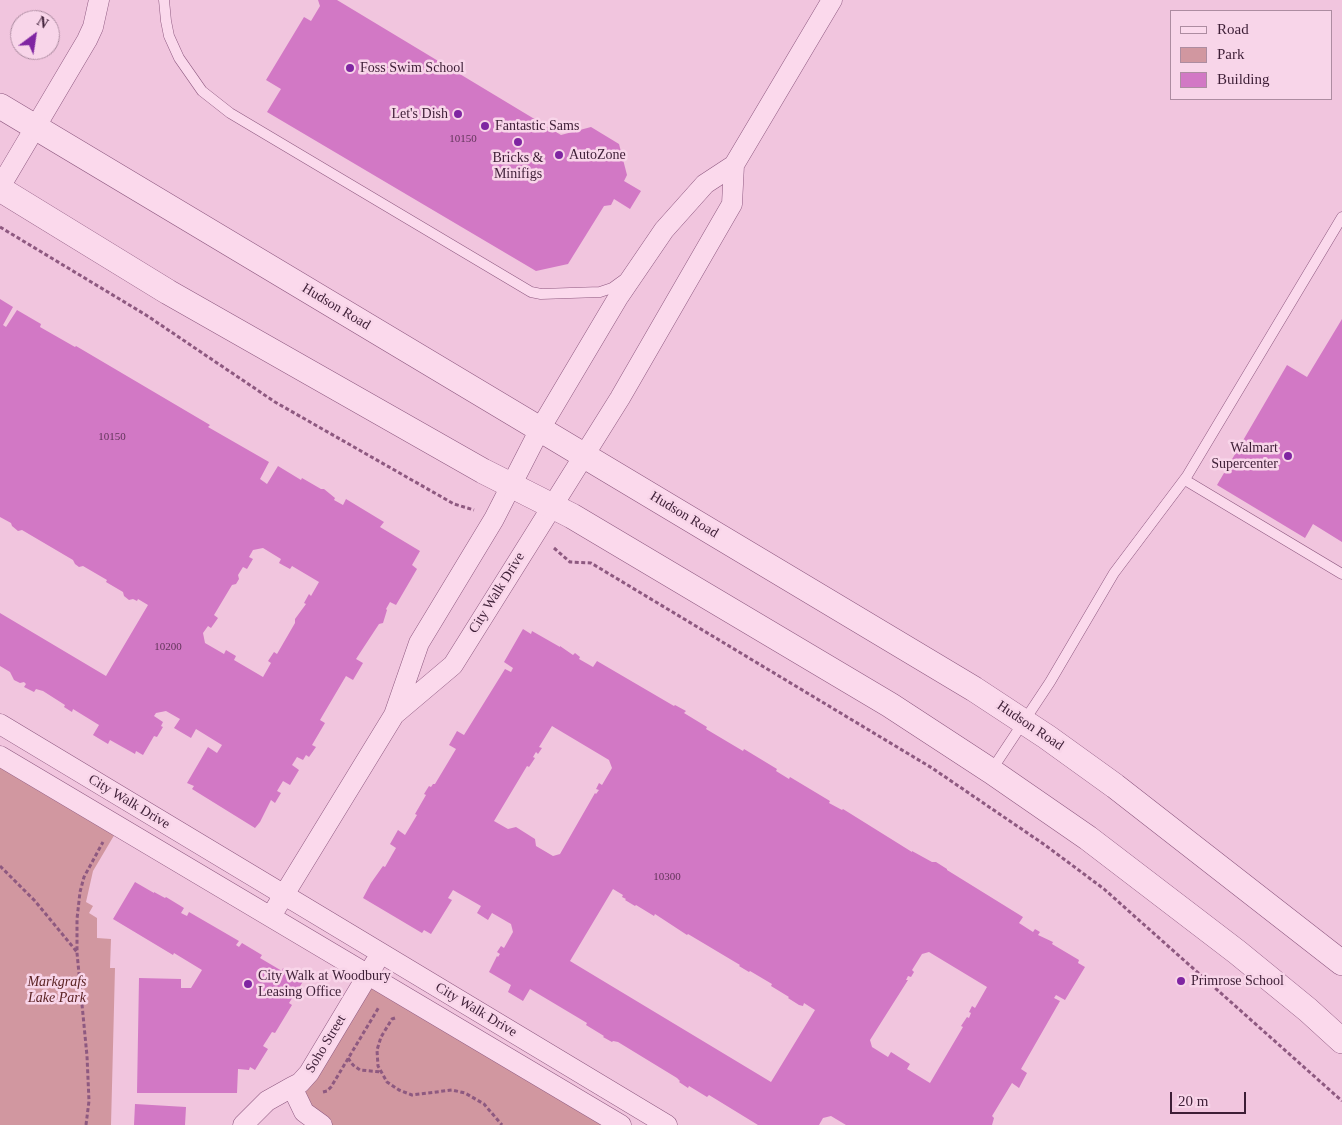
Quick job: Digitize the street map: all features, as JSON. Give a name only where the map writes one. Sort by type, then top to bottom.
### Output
[{"type":"street","points":[[100,0],[91,33],[0,188],[184,302],[474,466],[572,516],[890,705],[991,771],[1088,838],[1222,940],[1308,1010],[1342,1041]]},
{"type":"street","points":[[734,165],[832,0]]},
{"type":"street","name":"Hudson Road","points":[[0,106],[924,658],[1024,722],[1115,786],[1342,963]]},
{"type":"street","name":"City Walk Drive","points":[[272,916],[394,715],[419,644],[494,518],[540,430],[619,296],[664,230],[704,184],[734,165]]},
{"type":"street","name":"City Walk Drive","points":[[394,715],[453,665],[620,398],[732,204],[734,165]]},
{"type":"street","name":"City Walk Drive","points":[[0,724],[380,954],[668,1125]]},
{"type":"street","name":"City Walk Drive","points":[[0,756],[621,1125]]},
{"type":"street","name":"Soho Street","points":[[243,1125],[266,1101],[300,1083],[309,1073],[380,954]]},
{"type":"street","points":[[292,1087],[304,1112],[322,1125]]},
{"type":"lane","points":[[164,0],[166,23],[176,53],[194,82],[209,98],[230,113],[523,288],[536,294],[606,291],[617,285],[637,268]]},
{"type":"lane","points":[[991,771],[1050,682],[1114,573],[1185,480],[1342,217]]},
{"type":"lane","points":[[1185,480],[1342,574]]},
{"type":"path","points":[[0,227],[146,315],[275,402],[454,504],[466,507]]},
{"type":"path","points":[[555,549],[570,562],[591,563],[932,768],[1045,845],[1104,889],[1342,1101]]},
{"type":"path","points":[[86,1125],[89,1101],[78,953],[78,912],[82,884],[91,862],[114,824]]},
{"type":"path","points":[[0,866],[41,908],[78,953]]},
{"type":"path","points":[[320,1092],[329,1090],[380,1004]]},
{"type":"path","points":[[396,1018],[392,1019],[378,1045],[377,1055],[381,1072],[391,1085],[412,1095],[452,1090],[465,1093],[484,1104],[502,1125]]},
{"type":"path","points":[[348,1058],[360,1070],[381,1072]]},
{"type":"green space","name":"Markgrafs Lake Park","points":[[0,756],[119,827],[93,871],[86,902],[93,906],[89,913],[97,918],[97,938],[111,939],[110,968],[115,968],[111,1125],[0,1125]]},
{"type":"green space","points":[[368,974],[621,1125],[322,1125],[300,1083]]},
{"type":"building","points":[[318,0],[337,0],[561,135],[591,127],[619,144],[627,175],[624,181],[641,191],[630,209],[614,199],[611,205],[604,206],[568,264],[536,271],[267,112],[281,89],[266,80],[304,17],[311,21],[320,6]]},
{"type":"building","points":[[0,299],[13,307],[3,325],[6,327],[17,310],[41,324],[40,327],[76,346],[210,425],[208,427],[269,462],[260,479],[267,484],[278,466],[301,480],[302,478],[324,489],[335,498],[334,500],[343,505],[346,499],[384,522],[380,527],[420,551],[412,565],[417,569],[396,605],[390,602],[386,609],[383,623],[379,624],[356,659],[363,663],[353,680],[346,676],[320,720],[325,723],[312,745],[316,747],[309,757],[306,755],[303,760],[297,757],[292,765],[299,770],[290,785],[283,781],[277,791],[281,793],[275,803],[271,800],[255,828],[192,789],[194,786],[187,783],[208,747],[217,753],[222,745],[196,729],[191,738],[174,728],[180,719],[166,711],[156,713],[154,716],[163,722],[161,726],[163,727],[157,737],[154,736],[143,755],[136,751],[135,754],[110,740],[108,744],[93,735],[99,725],[73,709],[72,712],[64,707],[65,705],[43,691],[36,689],[34,692],[24,687],[26,684],[24,682],[20,683],[14,680],[10,672],[0,666],[0,613],[106,676],[148,605],[138,599],[137,601],[129,600],[124,596],[123,592],[106,582],[107,580],[83,566],[79,567],[73,560],[22,530],[18,531],[11,523],[0,517]],"holes":[[[263,548],[281,559],[279,563],[290,569],[292,566],[319,582],[311,596],[309,594],[304,603],[306,604],[295,619],[295,623],[277,654],[274,652],[268,661],[271,663],[263,677],[234,660],[236,656],[226,650],[224,654],[205,643],[203,633],[208,626],[211,628],[218,618],[214,615],[232,585],[236,584],[239,579],[238,575],[243,567],[247,569],[253,559],[249,557],[253,550]]]},
{"type":"building","name":"Walmart Supercenter","points":[[1342,319],[1342,542],[1313,524],[1305,538],[1217,485],[1287,365],[1307,377]]},
{"type":"building","points":[[523,629],[531,634],[532,631],[573,655],[575,653],[580,657],[579,659],[593,667],[597,661],[674,706],[686,711],[684,713],[707,727],[706,729],[743,751],[744,749],[777,769],[776,771],[789,779],[790,777],[830,801],[829,803],[843,809],[912,852],[932,862],[936,862],[1023,917],[1019,923],[1033,932],[1035,929],[1040,932],[1038,935],[1053,942],[1052,944],[1079,960],[1078,963],[1085,967],[1065,1000],[1056,995],[1054,998],[1060,1001],[1021,1069],[1027,1073],[1019,1088],[1012,1083],[992,1116],[994,1118],[992,1125],[846,1125],[831,1116],[823,1118],[819,1125],[758,1125],[709,1095],[707,1097],[689,1086],[688,1088],[679,1082],[677,1078],[618,1042],[612,1042],[603,1037],[586,1025],[587,1023],[530,989],[523,1001],[508,992],[511,985],[489,972],[497,956],[500,954],[497,952],[501,946],[504,948],[513,932],[511,924],[492,913],[488,920],[477,913],[481,906],[453,890],[448,898],[452,900],[431,934],[424,930],[422,933],[363,898],[371,883],[383,866],[385,867],[396,848],[390,844],[398,830],[405,835],[417,815],[415,814],[426,795],[424,794],[429,786],[431,787],[435,784],[456,749],[449,745],[457,731],[464,735],[505,669],[511,672],[513,668],[504,662]],"holes":[[[552,726],[609,760],[612,768],[602,785],[599,783],[596,789],[599,790],[595,793],[560,854],[553,856],[536,846],[535,839],[516,827],[508,829],[494,821],[527,766],[529,767],[535,758],[533,757],[536,752],[538,754],[542,748],[539,747]],[[613,889],[635,906],[654,916],[655,914],[687,935],[772,984],[771,986],[799,1005],[803,1006],[804,1003],[815,1010],[771,1082],[570,961]],[[929,952],[987,987],[975,1008],[972,1006],[969,1018],[967,1017],[961,1026],[963,1027],[930,1083],[907,1069],[910,1064],[891,1052],[888,1057],[872,1047],[870,1040],[908,980],[906,980],[908,976],[911,977],[914,972],[912,970],[922,954]]]},
{"type":"building","name":"City Walk at Woodbury Leasing Office","points":[[135,882],[184,908],[181,913],[187,916],[189,912],[239,941],[236,945],[239,947],[242,943],[262,955],[260,958],[282,971],[283,968],[304,980],[289,1003],[292,1005],[275,1033],[272,1032],[263,1046],[268,1049],[255,1070],[250,1067],[249,1070],[238,1069],[237,1093],[137,1093],[139,978],[181,979],[181,988],[191,988],[202,970],[113,919]]},
{"type":"building","points":[[135,1104],[186,1107],[185,1125],[134,1125]]},
{"type":"place","name":"Foss Swim School","points":[[350,68]]},
{"type":"place","name":"Let's Dish","points":[[458,114]]},
{"type":"place","name":"Fantastic Sams","points":[[485,126]]},
{"type":"place","name":"Bricks & Minifigs","points":[[518,142]]},
{"type":"place","name":"AutoZone","points":[[559,155]]},
{"type":"place","name":"Walmart Supercenter","points":[[1288,456]]},
{"type":"place","name":"Primrose School","points":[[1181,981]]},
{"type":"place","name":"City Walk at Woodbury Leasing Office","points":[[248,984]]}]
